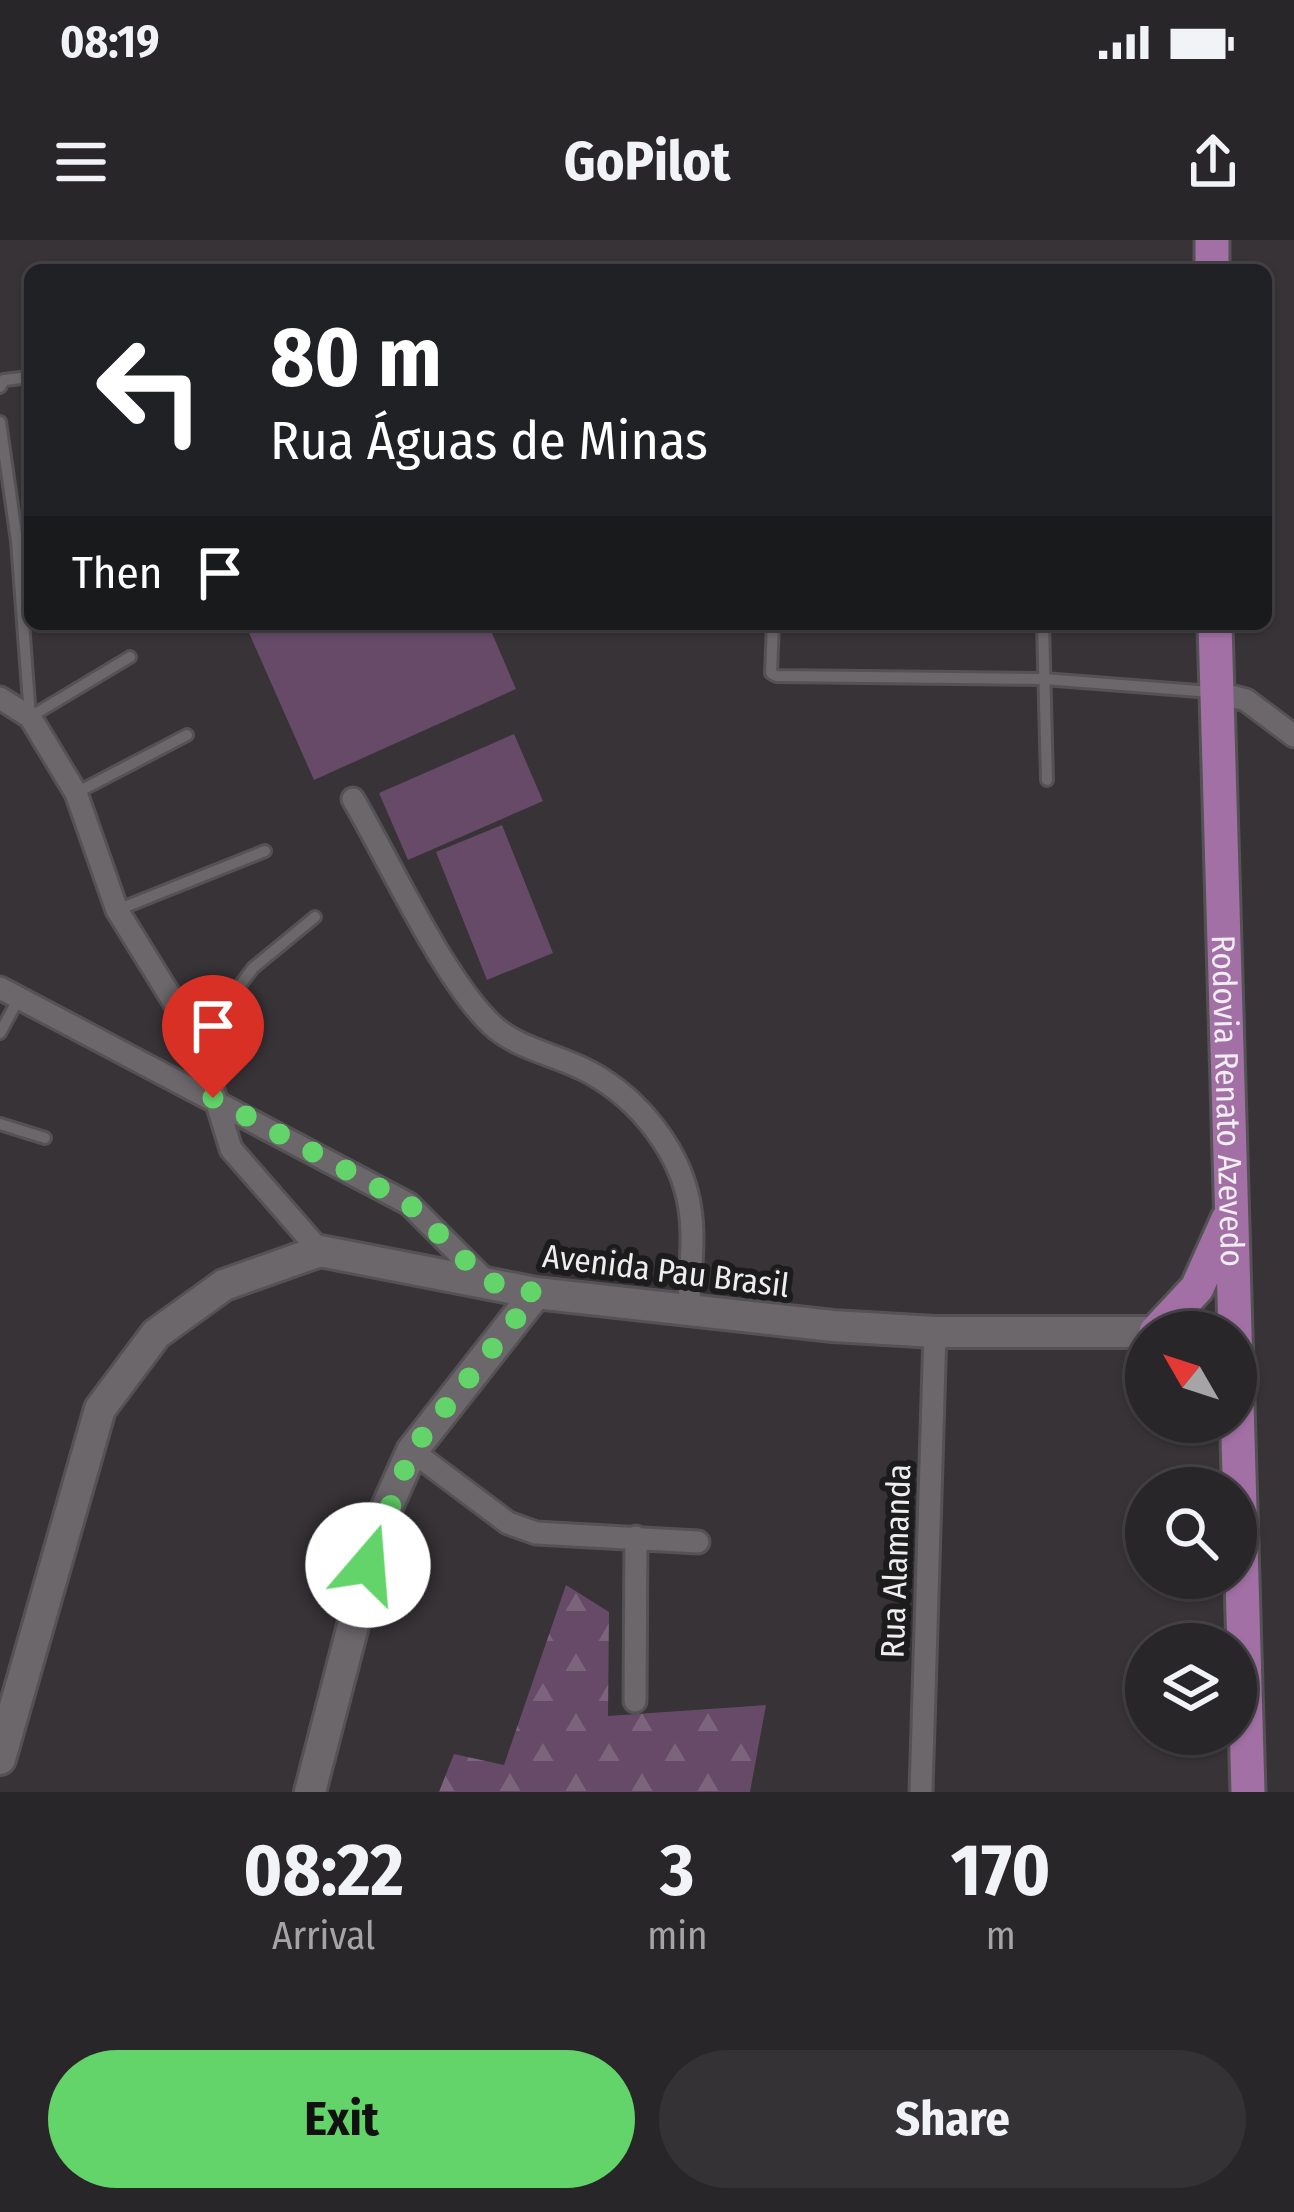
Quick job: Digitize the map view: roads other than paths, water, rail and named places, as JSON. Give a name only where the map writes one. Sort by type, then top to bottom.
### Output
[{"type":"main road","name":"Rodovia Renato Azevedo","points":[[1215,630],[1231,1211],[1228,1311]]},
{"type":"main road","points":[[1176,1311],[1197,1288],[1231,1211]]},
{"type":"main road","name":"Rodovia Renato Azevedo","points":[[1232,1443],[1248,1792]]},
{"type":"street","points":[[1215,692],[1246,700],[1294,736]]},
{"type":"street","points":[[0,698],[30,717],[76,793],[116,910],[198,1041],[231,1149],[320,1251]]},
{"type":"street","points":[[353,799],[460,984],[492,1025],[518,1042],[592,1073],[667,1142],[690,1208],[688,1310]]},
{"type":"street","points":[[10,993],[409,1204],[486,1281]]},
{"type":"street","name":"Avenida Pau Brasil","points":[[0,1759],[100,1408],[156,1334],[224,1285],[320,1251],[536,1293],[688,1310],[935,1332],[1125,1332]]},
{"type":"street","points":[[310,1792],[379,1525],[412,1450],[536,1293]]},
{"type":"street","name":"Rua Alamanda","points":[[922,1792],[935,1332]]},
{"type":"street","points":[[412,1450],[508,1522],[536,1533],[698,1542]]},
{"type":"street","points":[[635,1701],[636,1537]]},
{"type":"lane","points":[[0,422],[17,541],[30,717],[130,657]]},
{"type":"lane","points":[[773,630],[771,673],[776,676],[1044,680],[1215,692]]},
{"type":"lane","points":[[1043,630],[1047,780]]},
{"type":"lane","points":[[76,793],[187,735]]},
{"type":"lane","points":[[116,910],[265,851]]},
{"type":"lane","points":[[198,1041],[253,968],[315,917]]},
{"type":"lane","points":[[0,1034],[10,993]]},
{"type":"lane","points":[[0,1124],[45,1138]]}]
